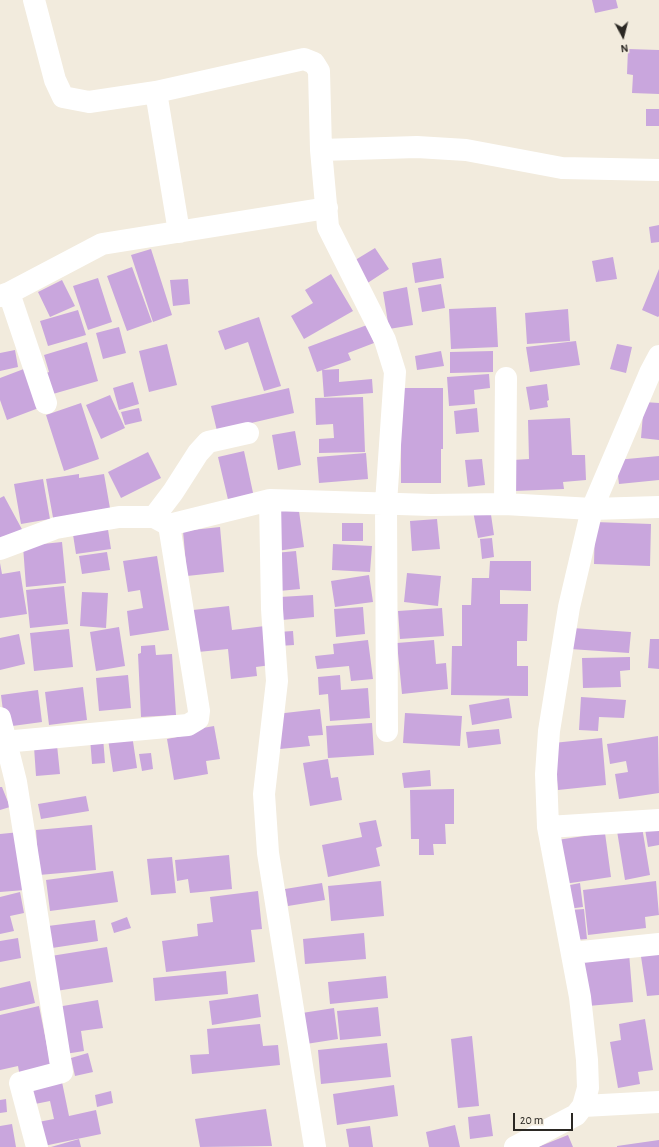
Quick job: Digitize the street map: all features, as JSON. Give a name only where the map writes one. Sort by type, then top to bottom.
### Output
[{"type":"street","points":[[34,0],[55,80],[63,98],[89,102],[156,92],[304,59],[314,63],[318,71],[321,150],[328,227],[385,340],[395,372],[386,503],[387,731]]},
{"type":"street","points":[[156,92],[179,232]]},
{"type":"street","points":[[321,150],[424,147],[466,150],[562,168],[659,170]]},
{"type":"street","points":[[46,403],[4,294],[102,244],[327,208]]},
{"type":"street","points":[[515,1147],[576,1115],[583,1106],[588,1088],[587,1060],[580,997],[548,826],[546,774],[549,731],[569,606],[592,509],[657,362]]},
{"type":"street","points":[[505,504],[506,378]]},
{"type":"street","points":[[4,742],[188,725],[198,720],[199,711],[162,521],[173,492],[198,453],[208,442],[248,433]]},
{"type":"street","points":[[270,500],[272,609],[277,681],[264,794],[268,853],[315,1147]]},
{"type":"street","points":[[0,549],[56,528],[120,517],[162,521],[270,500],[386,503],[431,506],[505,504],[592,509],[659,507]]},
{"type":"street","points":[[0,718],[4,742],[16,782],[62,1072],[20,1083],[37,1147]]},
{"type":"street","points":[[548,826],[659,820]]},
{"type":"street","points":[[572,953],[659,944]]},
{"type":"street","points":[[583,1106],[659,1102]]},
{"type":"building","points":[[592,0],[616,0],[618,8],[595,13]]},
{"type":"building","points":[[628,49],[659,50],[659,94],[632,93],[633,75],[627,74]]},
{"type":"building","points":[[646,109],[659,109],[659,126],[646,126]]},
{"type":"building","points":[[659,225],[659,242],[651,243],[649,227]]},
{"type":"building","points":[[375,248],[389,269],[366,284],[352,262]]},
{"type":"building","points":[[151,249],[172,315],[153,322],[131,255]]},
{"type":"building","points":[[613,257],[617,279],[596,282],[592,261]]},
{"type":"building","points":[[441,258],[444,278],[415,283],[412,263]]},
{"type":"building","points":[[132,267],[152,322],[127,331],[107,276]]},
{"type":"building","points":[[659,269],[659,316],[658,317],[642,310]]},
{"type":"building","points":[[331,274],[353,311],[304,339],[291,316],[313,303],[305,290]]},
{"type":"building","points":[[98,278],[112,322],[88,330],[73,286]]},
{"type":"building","points":[[188,279],[190,304],[173,306],[170,280]]},
{"type":"building","points":[[62,280],[75,306],[50,317],[38,292]]},
{"type":"building","points":[[441,284],[445,308],[422,312],[418,288]]},
{"type":"building","points":[[407,287],[413,325],[389,329],[383,292]]},
{"type":"building","points":[[496,307],[498,347],[451,349],[449,309]]},
{"type":"building","points":[[568,309],[570,341],[527,344],[525,313]]},
{"type":"building","points":[[78,310],[86,335],[48,346],[40,321]]},
{"type":"building","points":[[259,317],[281,386],[264,391],[248,342],[225,350],[218,331]]},
{"type":"building","points":[[367,325],[374,343],[348,353],[351,360],[317,372],[308,347]]},
{"type":"building","points":[[119,327],[126,353],[103,359],[96,333]]},
{"type":"building","points":[[576,341],[580,365],[530,372],[526,347]]},
{"type":"building","points":[[87,342],[98,381],[46,396],[40,375],[49,372],[44,355]]},
{"type":"building","points":[[167,344],[177,385],[149,392],[139,351]]},
{"type":"building","points":[[617,344],[632,347],[626,373],[610,369]]},
{"type":"building","points":[[15,350],[18,367],[0,371],[0,353]]},
{"type":"building","points":[[441,351],[444,366],[417,370],[415,356]]},
{"type":"building","points":[[493,351],[493,372],[450,373],[450,352]]},
{"type":"building","points":[[29,367],[44,406],[7,420],[0,400],[0,378]]},
{"type":"building","points":[[339,369],[339,382],[372,379],[373,393],[324,397],[322,370]]},
{"type":"building","points":[[489,374],[490,388],[474,390],[475,404],[449,406],[447,377]]},
{"type":"building","points":[[133,382],[139,404],[119,410],[113,388]]},
{"type":"building","points":[[547,384],[549,400],[547,401],[548,407],[530,410],[526,387]]},
{"type":"building","points":[[289,388],[294,413],[217,431],[211,406]]},
{"type":"building","points":[[401,388],[443,388],[443,449],[441,449],[441,483],[401,483]]},
{"type":"building","points":[[110,395],[125,428],[101,439],[86,405]]},
{"type":"building","points":[[363,397],[365,452],[319,453],[319,439],[334,438],[333,424],[316,425],[315,398]]},
{"type":"building","points":[[644,402],[659,403],[659,440],[641,438]]},
{"type":"building","points":[[81,403],[99,459],[64,471],[46,415]]},
{"type":"building","points":[[139,408],[142,421],[125,425],[121,412]]},
{"type":"building","points":[[477,408],[479,432],[456,434],[454,411]]},
{"type":"building","points":[[570,418],[572,455],[585,455],[586,480],[563,482],[564,489],[514,491],[513,460],[529,459],[528,420]]},
{"type":"building","points":[[295,431],[301,465],[278,470],[272,435]]},
{"type":"building","points":[[244,451],[255,502],[230,508],[218,457]]},
{"type":"building","points":[[148,452],[161,478],[121,498],[108,472]]},
{"type":"building","points":[[366,453],[368,479],[319,483],[317,457]]},
{"type":"building","points":[[659,456],[659,480],[619,484],[616,460]]},
{"type":"building","points":[[482,459],[485,485],[468,487],[465,460]]},
{"type":"building","points":[[79,474],[79,478],[104,474],[111,514],[54,523],[46,479]]},
{"type":"building","points":[[43,479],[50,519],[21,524],[14,484]]},
{"type":"building","points":[[4,496],[24,533],[0,540],[0,498]]},
{"type":"building","points":[[298,504],[304,547],[277,551],[271,508]]},
{"type":"building","points":[[490,508],[494,535],[478,538],[473,511]]},
{"type":"building","points":[[437,519],[440,549],[412,551],[410,521]]},
{"type":"building","points":[[595,522],[651,524],[650,566],[594,564]]},
{"type":"building","points":[[107,523],[111,549],[76,554],[72,528]]},
{"type":"building","points":[[342,523],[363,523],[363,541],[342,541]]},
{"type":"building","points":[[220,527],[224,572],[187,576],[183,531]]},
{"type":"building","points":[[492,538],[494,557],[482,559],[480,539]]},
{"type":"building","points":[[62,542],[66,583],[26,587],[23,546]]},
{"type":"building","points":[[333,544],[372,546],[370,572],[332,570]]},
{"type":"building","points":[[296,551],[300,589],[279,591],[275,553]]},
{"type":"building","points":[[107,552],[110,570],[82,574],[79,556]]},
{"type":"building","points":[[157,556],[169,630],[130,636],[127,611],[143,608],[140,590],[128,592],[123,561]]},
{"type":"building","points":[[490,561],[531,561],[531,591],[500,590],[500,604],[528,604],[527,641],[517,641],[517,666],[528,666],[528,696],[451,695],[452,646],[462,646],[462,605],[471,605],[472,578],[489,578]]},
{"type":"building","points":[[0,563],[2,574],[20,571],[27,614],[0,618]]},
{"type":"building","points":[[407,573],[441,576],[438,606],[404,602]]},
{"type":"building","points":[[369,575],[373,602],[335,607],[331,581]]},
{"type":"building","points":[[64,586],[68,624],[30,628],[26,590]]},
{"type":"building","points":[[82,592],[108,593],[106,628],[80,626]]},
{"type":"building","points":[[313,595],[314,617],[282,620],[280,597]]},
{"type":"building","points":[[229,606],[232,630],[265,626],[271,665],[256,667],[257,676],[231,679],[228,649],[198,652],[193,610]]},
{"type":"building","points":[[363,607],[365,634],[336,637],[334,609]]},
{"type":"building","points":[[442,608],[444,636],[400,639],[398,611]]},
{"type":"building","points":[[119,627],[125,666],[96,671],[90,632]]},
{"type":"building","points":[[572,628],[631,632],[629,653],[570,649]]},
{"type":"building","points":[[69,629],[73,667],[34,671],[30,633]]},
{"type":"building","points":[[293,631],[294,645],[279,646],[278,632]]},
{"type":"building","points":[[19,634],[25,664],[0,670],[0,638]]},
{"type":"building","points":[[650,639],[659,639],[659,669],[648,668]]},
{"type":"building","points":[[368,640],[373,679],[351,681],[349,666],[317,669],[315,656],[334,654],[333,644]]},
{"type":"building","points":[[434,640],[436,664],[446,663],[448,689],[402,694],[397,643]]},
{"type":"building","points":[[155,645],[156,655],[172,654],[176,715],[141,717],[138,654],[141,653],[141,646]]},
{"type":"building","points":[[630,657],[630,670],[620,671],[621,687],[583,688],[582,658]]},
{"type":"building","points":[[128,675],[131,708],[99,711],[96,678]]},
{"type":"building","points":[[340,675],[341,690],[368,688],[370,718],[330,721],[328,694],[319,695],[318,677]]},
{"type":"building","points":[[83,687],[87,720],[49,725],[45,692]]},
{"type":"building","points":[[38,690],[42,722],[5,727],[1,695]]},
{"type":"building","points":[[581,697],[626,700],[624,718],[599,717],[598,731],[579,730]]},
{"type":"building","points":[[509,698],[512,718],[472,725],[469,705]]},
{"type":"building","points":[[320,709],[323,735],[308,736],[310,746],[280,749],[276,714]]},
{"type":"building","points":[[405,713],[462,716],[460,746],[403,743]]},
{"type":"building","points":[[372,723],[374,755],[328,758],[326,726]]},
{"type":"building","points":[[214,726],[220,759],[206,761],[208,774],[174,780],[167,739],[182,736],[181,732]]},
{"type":"building","points":[[499,729],[501,744],[468,748],[466,732]]},
{"type":"building","points":[[132,735],[137,768],[113,772],[108,739]]},
{"type":"building","points":[[658,736],[659,793],[619,799],[615,774],[628,772],[626,761],[610,764],[607,744]]},
{"type":"building","points":[[103,737],[105,763],[92,764],[90,738]]},
{"type":"building","points":[[602,738],[606,785],[558,790],[553,743]]},
{"type":"building","points":[[57,745],[60,774],[36,776],[34,747]]},
{"type":"building","points":[[151,753],[153,769],[142,771],[139,754]]},
{"type":"building","points":[[328,759],[331,778],[338,777],[342,800],[310,806],[303,763]]},
{"type":"building","points":[[430,770],[431,786],[404,788],[402,773]]},
{"type":"building","points":[[0,787],[2,787],[10,807],[0,810]]},
{"type":"building","points":[[454,789],[454,824],[445,824],[446,844],[433,844],[434,855],[419,855],[419,839],[411,839],[410,790]]},
{"type":"building","points":[[86,796],[89,811],[41,819],[38,804]]},
{"type":"building","points":[[376,820],[382,846],[376,848],[380,866],[328,877],[322,845],[362,837],[359,823]]},
{"type":"building","points":[[92,825],[96,870],[39,875],[36,830]]},
{"type":"building","points":[[642,827],[650,875],[625,880],[617,831]]},
{"type":"building","points":[[659,827],[659,845],[648,847],[645,829]]},
{"type":"building","points":[[20,832],[25,890],[0,892],[0,834]]},
{"type":"building","points":[[605,833],[611,877],[564,884],[557,840]]},
{"type":"building","points":[[229,855],[232,889],[190,893],[188,879],[177,881],[175,860]]},
{"type":"building","points":[[172,857],[176,893],[151,895],[147,859]]},
{"type":"building","points":[[113,871],[118,902],[50,911],[46,880]]},
{"type":"building","points":[[381,881],[384,916],[331,921],[328,886]]},
{"type":"building","points":[[656,881],[659,915],[645,917],[646,928],[588,935],[583,890]]},
{"type":"building","points":[[322,883],[325,900],[288,906],[285,889]]},
{"type":"building","points":[[580,883],[583,907],[568,909],[565,886]]},
{"type":"building","points":[[258,891],[262,929],[251,930],[255,962],[166,972],[162,941],[198,936],[197,924],[213,922],[210,897]]},
{"type":"building","points":[[20,892],[24,913],[10,916],[14,931],[0,934],[0,897]]},
{"type":"building","points":[[584,909],[587,939],[574,940],[571,910]]},
{"type":"building","points":[[127,917],[131,928],[114,933],[111,923]]},
{"type":"building","points":[[95,920],[98,941],[52,948],[48,926]]},
{"type":"building","points":[[364,933],[366,959],[305,964],[303,939]]},
{"type":"building","points":[[18,938],[21,958],[0,962],[0,941]]},
{"type":"building","points":[[107,947],[113,982],[56,991],[51,956]]},
{"type":"building","points":[[659,947],[659,995],[647,996],[640,950]]},
{"type":"building","points":[[629,953],[633,1002],[588,1006],[584,957]]},
{"type":"building","points":[[226,971],[228,994],[155,1001],[153,978]]},
{"type":"building","points":[[386,976],[388,998],[330,1004],[328,982]]},
{"type":"building","points":[[30,981],[35,1003],[0,1011],[0,988]]},
{"type":"building","points":[[258,994],[261,1017],[212,1025],[209,1001]]},
{"type":"building","points":[[98,1000],[103,1028],[81,1031],[84,1051],[65,1054],[57,1007]]},
{"type":"building","points":[[39,1006],[52,1071],[20,1077],[18,1066],[0,1070],[0,1015]]},
{"type":"building","points":[[378,1007],[381,1036],[340,1040],[337,1011]]},
{"type":"building","points":[[334,1008],[338,1039],[306,1044],[302,1013]]},
{"type":"building","points":[[645,1019],[653,1070],[638,1072],[640,1084],[618,1088],[610,1042],[621,1040],[619,1024]]},
{"type":"building","points":[[260,1024],[263,1046],[278,1045],[280,1065],[192,1074],[190,1055],[209,1054],[207,1029]]},
{"type":"building","points":[[472,1036],[479,1106],[458,1108],[451,1039]]},
{"type":"building","points":[[387,1043],[391,1077],[321,1084],[318,1050]]},
{"type":"building","points":[[88,1053],[93,1072],[75,1076],[71,1058]]},
{"type":"building","points":[[62,1082],[69,1116],[96,1110],[101,1134],[39,1147],[33,1123],[54,1119],[50,1101],[35,1104],[31,1088]]},
{"type":"building","points":[[394,1085],[398,1116],[337,1125],[333,1094]]},
{"type":"building","points":[[111,1091],[113,1103],[97,1107],[95,1095]]},
{"type":"building","points":[[6,1099],[7,1112],[0,1113],[0,1100]]},
{"type":"building","points":[[266,1109],[272,1146],[200,1147],[195,1119]]},
{"type":"building","points":[[490,1114],[493,1136],[470,1139],[468,1117]]},
{"type":"building","points":[[12,1124],[16,1147],[0,1147],[0,1126]]},
{"type":"building","points":[[455,1125],[460,1147],[429,1147],[426,1132]]},
{"type":"building","points":[[370,1126],[373,1147],[349,1147],[346,1129]]},
{"type":"building","points":[[568,1135],[573,1147],[538,1147]]},
{"type":"building","points":[[79,1139],[81,1147],[51,1147]]},
{"type":"building","points":[[659,1140],[659,1147],[617,1147],[617,1146]]}]
